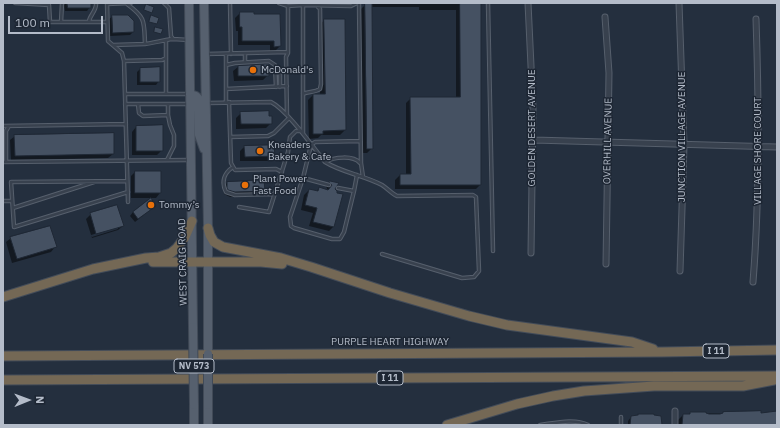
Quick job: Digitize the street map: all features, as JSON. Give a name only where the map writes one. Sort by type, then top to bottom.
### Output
[{"type":"highway","points":[[3,297],[93,269],[146,258],[159,257],[171,253],[177,248],[185,237],[192,221]]},
{"type":"highway","points":[[208,228],[214,242],[222,247],[281,258],[469,316],[507,325],[632,342],[662,352]]},
{"type":"highway","points":[[126,262],[261,262],[311,267]]},
{"type":"highway","name":"PURPLE HEART HIGHWAY","points":[[3,356],[777,350]]},
{"type":"highway","name":"I 11","points":[[3,380],[777,376]]},
{"type":"highway","points":[[447,425],[517,404],[584,391],[647,387],[743,386],[777,379]]},
{"type":"main road","name":"WEST CRAIG ROAD","points":[[189,3],[194,425]]},
{"type":"main road","points":[[204,3],[208,228],[207,262]]},
{"type":"main road","points":[[190,94],[198,98],[199,135],[207,156]]},
{"type":"main road","name":"NV 573","points":[[207,262],[208,425]]},
{"type":"street","name":"GOLDEN DESERT AVENUE","points":[[528,3],[531,43],[534,140],[531,253]]},
{"type":"street","name":"JUNCTION VILLAGE AVENUE","points":[[679,3],[684,144],[680,271]]},
{"type":"street","name":"OVERHILL AVENUE","points":[[605,17],[609,73],[606,264]]},
{"type":"street","name":"VILLAGE SHORE COURT","points":[[753,282],[757,235],[758,75],[756,19]]},
{"type":"street","points":[[534,140],[777,147]]},
{"type":"street","points":[[675,411],[675,425]]},
{"type":"lane","points":[[15,3],[48,5],[50,22],[106,22]]},
{"type":"lane","points":[[61,22],[62,3]]},
{"type":"lane","points":[[89,22],[96,7],[96,3]]},
{"type":"lane","points":[[128,202],[124,60],[122,53],[108,41],[106,22],[107,4],[130,3]]},
{"type":"lane","points":[[164,3],[169,8],[171,36],[173,39]]},
{"type":"lane","points":[[230,3],[231,54]]},
{"type":"lane","points":[[279,3],[288,6],[303,4],[317,6],[351,6],[358,3],[360,141],[363,177]]},
{"type":"lane","points":[[488,3],[492,251]]},
{"type":"lane","points":[[127,4],[138,12],[142,18],[145,44]]},
{"type":"lane","points":[[303,4],[303,134]]},
{"type":"lane","points":[[230,137],[268,136],[274,133],[288,117],[286,56],[288,52],[288,6]]},
{"type":"lane","points":[[303,94],[320,89],[321,84],[320,9],[317,6]]},
{"type":"lane","points":[[112,45],[145,44],[173,39],[189,40]]},
{"type":"lane","points":[[166,40],[166,94]]},
{"type":"lane","points":[[205,54],[288,52]]},
{"type":"lane","points":[[226,54],[226,88],[232,167],[235,170],[276,169],[282,172]]},
{"type":"lane","points":[[245,54],[245,62]]},
{"type":"lane","points":[[124,60],[162,60],[166,58]]},
{"type":"lane","points":[[226,65],[245,62],[269,61],[275,65],[280,72],[280,87]]},
{"type":"lane","points":[[275,65],[276,87]]},
{"type":"lane","points":[[226,88],[287,86]]},
{"type":"lane","points":[[125,94],[190,94]]},
{"type":"lane","points":[[206,103],[271,102],[277,105],[288,117],[325,162],[382,185],[397,196],[473,195],[476,197],[479,271],[474,277],[462,278],[382,254]]},
{"type":"lane","points":[[125,104],[190,104]]},
{"type":"lane","points":[[138,104],[139,113],[142,116],[168,115]]},
{"type":"lane","points":[[167,160],[174,146],[174,135],[168,115],[168,104]]},
{"type":"lane","points":[[3,126],[126,124]]},
{"type":"lane","points":[[10,126],[6,131],[4,162],[192,160]]},
{"type":"lane","points":[[239,207],[269,212],[288,152],[290,137],[296,131],[300,131]]},
{"type":"lane","points":[[357,175],[354,191],[340,239],[332,239],[291,226],[290,217],[303,178],[311,145],[315,142],[360,141]]},
{"type":"lane","points":[[325,162],[331,159],[354,158],[361,163]]},
{"type":"lane","points":[[232,167],[227,171],[224,177],[224,187],[226,192],[235,195],[275,194]]},
{"type":"lane","points":[[303,178],[329,185]]},
{"type":"lane","points":[[13,208],[96,181]]},
{"type":"lane","points":[[127,181],[11,182],[14,227],[128,192]]},
{"type":"lane","points":[[338,188],[354,191]]},
{"type":"lane","points":[[3,201],[12,201]]},
{"type":"lane","points":[[621,417],[621,425]]},
{"type":"lane","points":[[540,425],[583,422],[588,425]]},
{"type":"building","points":[[67,3],[91,3],[91,8],[68,8]]},
{"type":"building","points":[[365,3],[372,3],[373,149],[367,149]]},
{"type":"building","points":[[460,3],[481,3],[481,185],[400,185],[400,174],[411,174],[410,97],[460,97]]},
{"type":"building","points":[[146,4],[154,7],[152,13],[144,10]]},
{"type":"building","points":[[240,12],[254,12],[254,14],[280,14],[281,46],[274,47],[274,41],[242,41]]},
{"type":"building","points":[[112,15],[128,15],[134,21],[134,32],[113,33]]},
{"type":"building","points":[[151,15],[159,18],[157,24],[149,22]]},
{"type":"building","points":[[324,19],[345,19],[346,130],[323,131],[323,134],[313,134],[313,94],[325,94]]},
{"type":"building","points":[[155,27],[163,29],[161,34],[154,32]]},
{"type":"building","name":"McDonald's","points":[[269,64],[269,76],[238,76],[238,66]]},
{"type":"building","points":[[160,67],[160,82],[140,82],[140,68]]},
{"type":"building","points":[[269,111],[269,116],[272,116],[272,124],[241,124],[240,112]]},
{"type":"building","points":[[163,125],[163,151],[136,151],[136,126]]},
{"type":"building","points":[[114,133],[114,154],[15,156],[14,135]]},
{"type":"building","name":"Kneaders Bakery & Cafe","points":[[274,145],[275,156],[245,157],[244,146]]},
{"type":"building","points":[[135,171],[161,171],[161,193],[135,193]]},
{"type":"building","points":[[264,180],[265,191],[235,192],[228,190],[227,188],[227,182]]},
{"type":"building","points":[[329,182],[339,183],[335,189],[337,193],[343,194],[334,227],[313,222],[317,208],[305,205],[309,189],[318,191],[319,187],[328,190],[332,185]]},
{"type":"building","points":[[151,198],[156,206],[138,219],[133,212]]},
{"type":"building","points":[[117,205],[124,226],[96,234],[90,213]]},
{"type":"building","points":[[50,226],[57,247],[17,259],[10,237]]},
{"type":"building","points":[[761,411],[761,413],[777,411],[777,425],[682,425],[683,414],[690,414],[690,412],[720,414],[723,412]]},
{"type":"building","points":[[638,414],[654,414],[661,416],[662,425],[630,425],[631,416]]},
{"type":"place","name":"McDonald's","points":[[253,70]]},
{"type":"place","name":"Kneaders Bakery & Cafe","points":[[260,151]]},
{"type":"place","name":"Plant Power Fast Food","points":[[245,185]]},
{"type":"place","name":"Tommy’s","points":[[151,205]]}]
